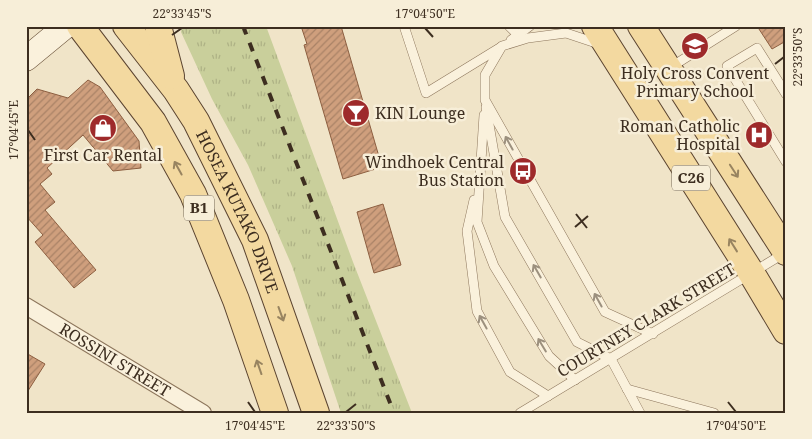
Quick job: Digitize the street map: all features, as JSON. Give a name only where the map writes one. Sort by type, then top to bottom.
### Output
[{"type":"main road","name":"HOSEA KUTAKO DRIVE","points":[[80,26],[153,122],[193,194],[236,300],[275,413]]},
{"type":"main road","name":"HOSEA KUTAKO DRIVE","points":[[126,26],[176,90],[196,122],[255,240],[316,413]]},
{"type":"main road","points":[[158,26],[176,90]]},
{"type":"main road","name":"C26","points":[[641,26],[786,252]]},
{"type":"main road","name":"C26","points":[[602,37],[786,331]]},
{"type":"street","points":[[26,59],[66,26]]},
{"type":"street","name":"ROSSINI STREET","points":[[26,306],[203,413]]},
{"type":"lane","points":[[404,26],[426,93],[502,46],[530,26]]},
{"type":"lane","points":[[509,26],[518,35]]},
{"type":"lane","points":[[668,69],[736,26]]},
{"type":"lane","points":[[575,380],[549,356],[494,266],[477,222],[485,75],[502,46],[528,38],[566,33],[602,37]]},
{"type":"lane","points":[[786,94],[758,48],[727,66],[786,162]]},
{"type":"lane","points":[[485,100],[605,312],[653,334]]},
{"type":"lane","points":[[485,100],[505,217],[578,342],[611,359],[640,413]]},
{"type":"lane","points":[[480,176],[467,231],[476,311],[510,372],[548,396]]},
{"type":"lane","name":"COURTNEY CLARK STREET","points":[[520,413],[786,252]]},
{"type":"lane","points":[[627,389],[714,413]]},
{"type":"green space","points":[[182,26],[266,26],[353,262],[412,413],[341,413],[292,266],[248,165],[212,99],[181,32]]},
{"type":"building","points":[[301,26],[341,26],[382,167],[343,179],[304,45],[307,44]]},
{"type":"building","points":[[757,26],[786,26],[786,41],[772,49]]},
{"type":"building","points":[[88,80],[100,87],[139,141],[141,168],[113,171],[83,135],[47,168],[52,174],[40,184],[55,202],[45,210],[96,270],[74,288],[35,242],[43,235],[26,216],[26,100],[37,89],[68,98]]},
{"type":"building","points":[[383,204],[401,265],[374,273],[357,212]]},
{"type":"building","points":[[26,353],[45,364],[26,394]]},
{"type":"railway","points":[[243,26],[394,413]]},
{"type":"place","name":"Holy Cross Convent Primary School","points":[[695,46]]},
{"type":"place","name":"KIN Lounge","points":[[356,113]]},
{"type":"place","name":"First Car Rental","points":[[103,128]]},
{"type":"place","name":"Roman Catholic Hospital","points":[[759,135]]},
{"type":"place","name":"Windhoek Central Bus Station","points":[[523,171]]}]
